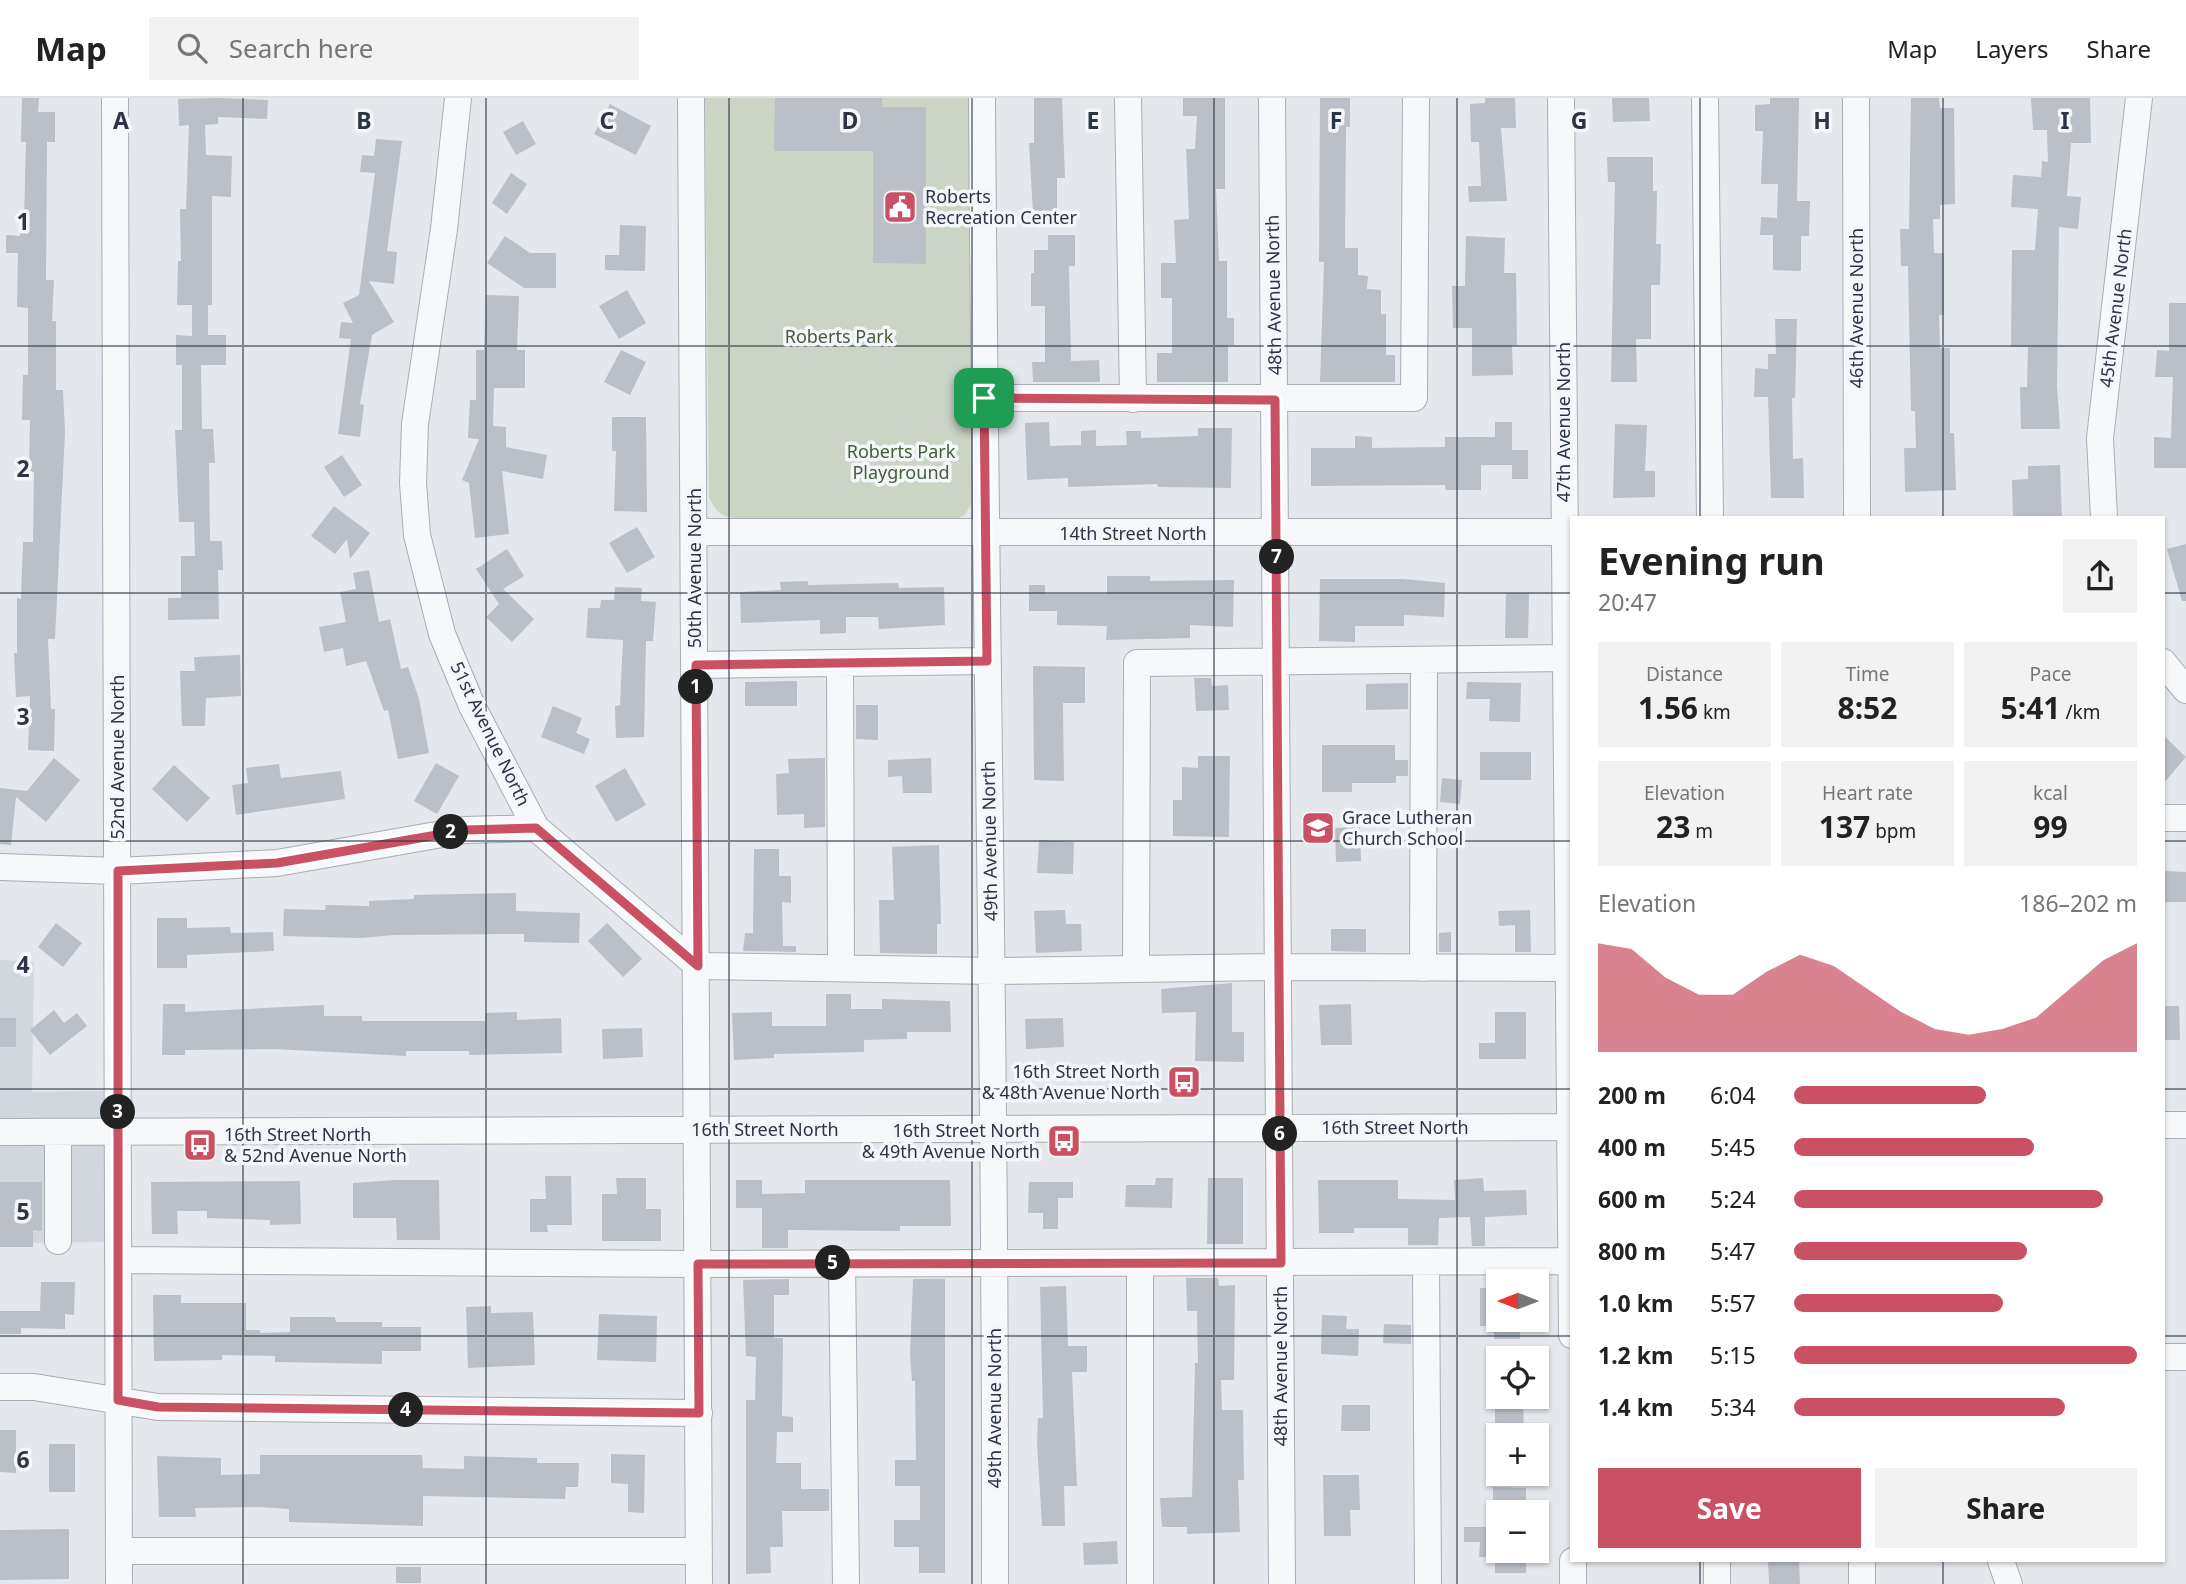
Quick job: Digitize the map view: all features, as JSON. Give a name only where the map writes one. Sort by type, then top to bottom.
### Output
[{"type":"street","name":"52nd Avenue North","points":[[115,98],[119,1584]]},
{"type":"street","name":"51st Avenue North","points":[[458,98],[444,229],[415,424],[413,483],[417,535],[442,634],[472,706],[536,828],[698,966]]},
{"type":"street","name":"50th Avenue North","points":[[691,98],[698,966],[699,1584]]},
{"type":"street","name":"49th Avenue North","points":[[982,98],[985,534],[996,1129],[995,1584]]},
{"type":"street","points":[[1128,98],[1133,399]]},
{"type":"street","name":"48th Avenue North","points":[[1272,98],[1282,1584]]},
{"type":"street","points":[[984,398],[1414,398],[1416,98]]},
{"type":"street","name":"47th Avenue North","points":[[1561,98],[1568,532],[1566,658],[1570,968]]},
{"type":"street","points":[[1705,98],[1710,516]]},
{"type":"street","name":"46th Avenue North","points":[[1856,98],[1857,516]]},
{"type":"street","name":"45th Avenue North","points":[[2104,516],[2100,439],[2139,98]]},
{"type":"street","name":"14th Street North","points":[[695,532],[1568,532]]},
{"type":"street","points":[[1136,969],[1137,663],[1566,658]]},
{"type":"street","points":[[1423,968],[1424,660]]},
{"type":"street","points":[[696,665],[987,661]]},
{"type":"street","points":[[840,663],[841,968]]},
{"type":"street","points":[[2165,664],[2186,690]]},
{"type":"street","points":[[2165,818],[2186,818]]},
{"type":"street","points":[[0,867],[118,871],[277,863],[465,830],[536,828]]},
{"type":"street","points":[[698,966],[993,971],[1279,967],[1570,968]]},
{"type":"street","points":[[2165,1125],[2186,1125]]},
{"type":"street","name":"16th Street North","points":[[0,1132],[1570,1127]]},
{"type":"street","points":[[58,1132],[58,1241]]},
{"type":"street","points":[[118,1260],[698,1264],[1570,1261]]},
{"type":"street","points":[[1426,1262],[1428,1584]]},
{"type":"street","points":[[842,1263],[846,1584]]},
{"type":"street","points":[[1140,1263],[1140,1584]]},
{"type":"street","points":[[2165,1357],[2186,1357]]},
{"type":"street","points":[[0,1387],[34,1387],[158,1407],[699,1413]]},
{"type":"street","points":[[119,1551],[699,1551]]},
{"type":"street","points":[[1573,1562],[1573,1584]]},
{"type":"street","points":[[1717,1562],[1717,1584]]},
{"type":"street","points":[[1862,1562],[1862,1584]]},
{"type":"street","points":[[2001,1562],[2001,1569],[2009,1584]]},
{"type":"shaded area","points":[[0,960],[34,962],[32,1092],[107,1091],[107,1122],[0,1122]]},
{"type":"shaded area","points":[[0,1142],[107,1142],[107,1242],[0,1243]]},
{"type":"green space","name":"Roberts Park","points":[[705,98],[969,98],[971,504],[965,515],[953,521],[737,518],[723,515],[714,506],[709,497]]},
{"type":"building","points":[[22,98],[39,98],[38,112],[55,112],[55,142],[47,142],[46,280],[54,280],[52,321],[56,321],[56,390],[63,390],[65,432],[55,639],[48,639],[51,709],[55,709],[54,751],[28,750],[30,696],[16,697],[14,653],[17,653],[17,598],[21,599],[23,542],[33,542],[34,472],[29,472],[30,420],[22,420],[23,375],[28,375],[28,308],[17,307],[18,253],[6,253],[6,235],[20,236],[21,218],[24,218],[26,142],[21,142]]},
{"type":"building","name":"Roberts Recreation Center","points":[[775,98],[882,98],[882,107],[926,107],[926,264],[873,263],[873,151],[774,151]]},
{"type":"building","points":[[1034,98],[1062,98],[1065,178],[1057,178],[1057,213],[1033,213],[1029,143],[1034,143]]},
{"type":"building","points":[[1183,98],[1225,98],[1225,189],[1216,189],[1219,261],[1227,261],[1227,318],[1234,318],[1234,345],[1228,345],[1228,382],[1157,382],[1157,353],[1172,353],[1172,298],[1161,298],[1161,263],[1176,263],[1174,220],[1189,219],[1186,149],[1195,149],[1197,116],[1183,116]]},
{"type":"building","points":[[1320,98],[1350,98],[1350,127],[1346,127],[1345,248],[1358,248],[1358,275],[1368,276],[1367,289],[1381,290],[1381,314],[1386,314],[1386,355],[1395,355],[1395,382],[1320,382],[1324,262],[1319,262]]},
{"type":"building","points":[[1485,98],[1515,98],[1516,128],[1501,128],[1507,201],[1469,202],[1468,186],[1481,186],[1479,142],[1471,142],[1470,104],[1485,103]]},
{"type":"building","points":[[1612,98],[1649,98],[1650,121],[1613,122]]},
{"type":"building","points":[[1770,98],[1799,98],[1797,201],[1810,201],[1809,236],[1801,236],[1801,271],[1773,270],[1773,235],[1760,235],[1761,217],[1777,218],[1778,184],[1761,184],[1763,131],[1755,131],[1755,105],[1770,104]]},
{"type":"building","points":[[1911,98],[1939,98],[1940,108],[1954,108],[1955,204],[1940,205],[1940,219],[1933,219],[1934,253],[1944,253],[1944,315],[1939,315],[1940,348],[1950,348],[1950,433],[1954,433],[1956,490],[1905,492],[1904,448],[1916,448],[1915,411],[1911,411],[1908,266],[1901,266],[1900,229],[1909,229]]},
{"type":"building","points":[[2031,98],[2090,98],[2091,143],[2071,143],[2067,196],[2081,197],[2078,229],[2059,227],[2057,386],[2060,429],[2021,429],[2020,387],[2027,387],[2028,347],[2011,347],[2012,250],[2035,250],[2038,209],[2011,207],[2013,175],[2041,177],[2042,161],[2048,162],[2047,130],[2033,130]]},
{"type":"building","points":[[178,99],[268,100],[267,119],[218,117],[218,124],[205,125],[206,155],[232,156],[231,197],[212,196],[212,305],[208,305],[208,335],[226,335],[226,365],[201,365],[202,429],[213,429],[215,463],[209,463],[210,541],[222,541],[223,570],[218,570],[219,619],[168,620],[168,598],[181,598],[181,556],[195,556],[194,522],[179,522],[175,430],[182,430],[182,365],[176,365],[176,335],[192,336],[192,305],[177,305],[178,261],[181,261],[180,209],[186,209],[189,125],[179,126]]},
{"type":"building","points":[[610,104],[651,126],[636,155],[594,134]]},
{"type":"building","points":[[523,121],[536,144],[516,155],[503,132]]},
{"type":"building","points":[[376,139],[402,141],[387,251],[397,252],[394,284],[369,281],[394,322],[372,335],[360,404],[364,405],[360,437],[338,434],[351,339],[339,338],[341,322],[353,323],[343,303],[359,295],[375,173],[360,172],[362,155],[374,156]]},
{"type":"building","points":[[1607,157],[1653,157],[1653,191],[1657,191],[1656,244],[1661,244],[1660,285],[1651,285],[1651,339],[1636,339],[1637,382],[1611,382],[1615,182],[1608,182]]},
{"type":"building","points":[[511,173],[527,184],[507,214],[492,203]]},
{"type":"building","points":[[620,225],[646,226],[645,271],[605,270],[605,255],[619,255]]},
{"type":"building","points":[[1048,235],[1075,235],[1075,266],[1069,266],[1071,361],[1099,360],[1100,382],[1033,382],[1032,362],[1045,362],[1045,306],[1031,306],[1031,273],[1034,273],[1034,250],[1048,250]]},
{"type":"building","points":[[505,236],[530,253],[556,253],[556,288],[524,288],[487,263]]},
{"type":"building","points":[[1466,236],[1505,238],[1504,273],[1516,273],[1517,345],[1512,345],[1513,375],[1472,376],[1472,328],[1453,328],[1452,286],[1465,286]]},
{"type":"building","points":[[627,290],[646,323],[619,339],[599,306]]},
{"type":"building","points":[[486,295],[519,296],[517,350],[525,350],[525,388],[494,388],[493,426],[506,427],[506,447],[547,455],[543,479],[502,471],[509,534],[475,538],[469,483],[462,480],[479,439],[468,438],[470,400],[476,400],[476,350],[484,350]]},
{"type":"building","points":[[2169,303],[2186,303],[2186,468],[2154,468],[2154,437],[2171,438],[2173,377],[2155,377],[2157,350],[2169,351]]},
{"type":"building","points":[[1775,319],[1797,319],[1795,398],[1792,398],[1793,459],[1803,458],[1804,498],[1771,498],[1768,397],[1754,397],[1755,368],[1768,369],[1768,354],[1776,354]]},
{"type":"building","points":[[621,350],[646,362],[630,395],[604,382]]},
{"type":"building","points":[[612,417],[646,417],[647,512],[614,511],[616,451],[612,451]]},
{"type":"building","points":[[1049,422],[1050,446],[1081,445],[1081,431],[1096,430],[1096,446],[1127,445],[1126,431],[1141,431],[1141,438],[1198,436],[1198,428],[1232,428],[1231,488],[1158,487],[1157,484],[1068,487],[1068,478],[1027,480],[1025,423]]},
{"type":"building","points":[[1495,422],[1512,422],[1512,450],[1528,450],[1528,479],[1512,479],[1512,465],[1481,465],[1481,490],[1446,490],[1445,485],[1311,486],[1311,448],[1355,448],[1355,436],[1372,437],[1372,448],[1445,447],[1445,437],[1495,437]]},
{"type":"building","points":[[1615,424],[1647,425],[1645,471],[1655,471],[1655,497],[1613,498]]},
{"type":"building","points":[[342,455],[362,485],[344,497],[324,467]]},
{"type":"building","points":[[2060,465],[2062,516],[2013,516],[2012,480],[2028,479],[2028,466]]},
{"type":"building","points":[[334,506],[370,533],[350,559],[347,539],[335,554],[311,536]]},
{"type":"building","points":[[637,527],[655,557],[627,573],[609,543]]},
{"type":"building","points":[[2186,544],[2186,601],[2182,601],[2167,549]]},
{"type":"building","points":[[507,549],[524,576],[503,589],[534,619],[512,642],[486,617],[499,604],[476,569]]},
{"type":"building","points":[[369,570],[379,622],[390,619],[401,669],[408,667],[419,699],[429,753],[398,759],[388,710],[384,711],[366,661],[346,666],[343,648],[324,652],[319,627],[346,622],[340,592],[356,589],[353,573]]},
{"type":"building","points":[[1107,576],[1150,576],[1150,581],[1234,580],[1233,627],[1190,625],[1190,638],[1106,640],[1107,626],[1057,625],[1057,611],[1029,611],[1029,585],[1045,585],[1045,594],[1107,594]]},
{"type":"building","points":[[1320,579],[1404,579],[1445,583],[1444,617],[1404,615],[1404,626],[1355,626],[1355,642],[1319,641]]},
{"type":"building","points":[[808,581],[808,585],[898,583],[899,588],[944,587],[945,625],[879,629],[878,617],[846,617],[846,633],[820,634],[820,620],[741,623],[740,592],[781,590],[780,582]]},
{"type":"building","points":[[615,587],[642,588],[641,601],[656,602],[653,641],[646,641],[644,737],[616,738],[615,706],[620,705],[623,640],[586,638],[588,608],[600,608],[601,600],[614,600]]},
{"type":"building","points":[[1506,593],[1529,593],[1528,638],[1505,638]]},
{"type":"building","points":[[240,655],[241,696],[206,698],[205,726],[182,726],[180,671],[195,671],[194,657]]},
{"type":"building","points":[[1033,666],[1085,667],[1085,703],[1063,703],[1064,781],[1034,780]]},
{"type":"building","points":[[1194,678],[1211,678],[1212,686],[1228,685],[1229,710],[1196,711]]},
{"type":"building","points":[[797,681],[797,706],[745,706],[745,682]]},
{"type":"building","points":[[1467,682],[1521,683],[1520,722],[1489,721],[1490,699],[1466,699]]},
{"type":"building","points":[[1408,683],[1408,709],[1366,710],[1366,684]]},
{"type":"building","points":[[856,705],[878,705],[878,740],[856,739]]},
{"type":"building","points":[[553,706],[582,718],[576,733],[590,739],[584,754],[541,737]]},
{"type":"building","points":[[2165,737],[2186,757],[2165,782]]},
{"type":"building","points":[[1322,745],[1395,745],[1395,760],[1408,760],[1408,776],[1396,776],[1396,783],[1352,783],[1352,792],[1322,792]]},
{"type":"building","points":[[1480,752],[1531,752],[1531,780],[1480,780]]},
{"type":"building","points":[[1198,756],[1230,756],[1229,837],[1173,836],[1173,800],[1182,800],[1182,767],[1198,768]]},
{"type":"building","points":[[54,758],[80,780],[46,822],[16,797],[11,845],[0,844],[0,788],[27,791]]},
{"type":"building","points":[[825,758],[825,827],[804,828],[804,814],[777,815],[776,774],[789,773],[788,759]]},
{"type":"building","points":[[931,758],[932,793],[903,793],[902,776],[888,777],[888,760]]},
{"type":"building","points":[[436,763],[459,776],[437,814],[414,801]]},
{"type":"building","points":[[279,764],[281,778],[341,771],[345,799],[236,815],[232,785],[248,783],[246,768]]},
{"type":"building","points":[[174,765],[210,798],[187,822],[152,789]]},
{"type":"building","points":[[625,768],[646,805],[616,822],[595,786]]},
{"type":"building","points":[[1442,778],[1462,780],[1460,804],[1440,802]]},
{"type":"building","points":[[1360,827],[1361,861],[1336,862],[1335,828]]},
{"type":"building","points":[[1039,840],[1074,842],[1073,874],[1037,873]]},
{"type":"building","points":[[939,845],[941,924],[937,924],[937,954],[880,953],[879,900],[894,900],[892,847]]},
{"type":"building","points":[[754,849],[779,849],[779,876],[791,876],[791,903],[782,902],[783,946],[796,946],[796,952],[743,951],[745,933],[753,933]]},
{"type":"building","points":[[2165,871],[2186,872],[2186,902],[2165,902]]},
{"type":"building","points":[[516,893],[516,911],[580,913],[579,943],[524,942],[524,934],[395,935],[360,938],[283,936],[284,909],[325,910],[326,905],[369,906],[369,901],[414,899],[414,895]]},
{"type":"building","points":[[1065,910],[1066,924],[1081,924],[1082,951],[1036,953],[1034,911]]},
{"type":"building","points":[[1530,910],[1531,952],[1515,952],[1515,925],[1499,926],[1498,911]]},
{"type":"building","points":[[157,918],[187,918],[187,928],[230,927],[231,933],[273,932],[274,951],[187,955],[187,968],[157,968]]},
{"type":"building","points":[[56,923],[82,943],[63,967],[38,947]]},
{"type":"building","points":[[607,923],[642,959],[623,977],[588,941]]},
{"type":"building","points":[[1331,929],[1366,929],[1366,952],[1331,951]]},
{"type":"building","points":[[1451,932],[1451,952],[1439,952],[1439,933]]},
{"type":"building","points":[[1232,983],[1232,1032],[1244,1032],[1244,1062],[1195,1061],[1196,1012],[1162,1013],[1161,989]]},
{"type":"building","points":[[826,994],[851,994],[851,1009],[882,1009],[882,999],[950,1001],[951,1032],[907,1032],[907,1039],[864,1040],[864,1052],[774,1054],[774,1058],[734,1060],[732,1013],[772,1012],[772,1026],[826,1026]]},
{"type":"building","points":[[163,1004],[185,1004],[185,1012],[324,1005],[324,1016],[362,1016],[362,1021],[485,1021],[485,1013],[517,1012],[517,1020],[561,1018],[562,1053],[469,1055],[469,1051],[406,1051],[406,1056],[275,1049],[185,1050],[185,1055],[162,1055]]},
{"type":"building","points":[[1351,1004],[1352,1045],[1321,1045],[1319,1005]]},
{"type":"building","points":[[2165,1006],[2179,1006],[2180,1040],[2165,1040]]},
{"type":"building","points":[[54,1010],[64,1023],[77,1013],[87,1026],[50,1055],[30,1030]]},
{"type":"building","points":[[1495,1012],[1526,1012],[1526,1059],[1479,1059],[1479,1043],[1495,1043]]},
{"type":"building","points":[[0,1018],[16,1018],[16,1047],[0,1047]]},
{"type":"building","points":[[1063,1018],[1064,1047],[1026,1049],[1025,1019]]},
{"type":"building","points":[[642,1028],[643,1057],[603,1059],[602,1029]]},
{"type":"building","points":[[545,1176],[571,1176],[572,1225],[547,1225],[548,1232],[530,1232],[530,1199],[546,1199]]},
{"type":"building","points":[[616,1178],[646,1178],[646,1209],[661,1209],[661,1241],[602,1241],[602,1194],[617,1194]]},
{"type":"building","points":[[1156,1178],[1173,1178],[1172,1208],[1125,1207],[1126,1185],[1155,1185]]},
{"type":"building","points":[[1208,1178],[1243,1178],[1243,1244],[1207,1244]]},
{"type":"building","points":[[1483,1178],[1484,1191],[1526,1190],[1527,1215],[1485,1217],[1485,1246],[1472,1246],[1470,1217],[1439,1218],[1438,1245],[1408,1245],[1408,1228],[1354,1228],[1354,1233],[1319,1233],[1318,1180],[1398,1180],[1398,1199],[1455,1200],[1454,1180]]},
{"type":"building","points":[[439,1180],[440,1240],[397,1240],[396,1218],[353,1218],[353,1183]]},
{"type":"building","points":[[736,1180],[762,1180],[762,1208],[736,1208]]},
{"type":"building","points":[[805,1180],[950,1180],[951,1226],[900,1226],[900,1231],[788,1230],[788,1248],[762,1248],[762,1194],[805,1193]]},
{"type":"building","points":[[300,1181],[301,1224],[270,1225],[270,1220],[207,1218],[207,1211],[177,1211],[178,1234],[152,1234],[151,1182]]},
{"type":"building","points":[[0,1182],[42,1182],[42,1231],[33,1230],[33,1247],[0,1247]]},
{"type":"building","points":[[1029,1182],[1073,1182],[1073,1198],[1058,1198],[1058,1229],[1043,1229],[1043,1213],[1028,1213]]},
{"type":"building","points":[[1186,1278],[1218,1278],[1219,1286],[1235,1285],[1234,1380],[1221,1380],[1222,1410],[1243,1410],[1244,1480],[1238,1480],[1240,1532],[1187,1534],[1187,1527],[1162,1527],[1160,1498],[1192,1497],[1195,1363],[1198,1363],[1197,1311],[1187,1311]]},
{"type":"building","points":[[789,1279],[789,1295],[774,1295],[774,1338],[783,1338],[782,1416],[793,1417],[793,1432],[777,1432],[776,1463],[801,1463],[801,1489],[829,1489],[829,1511],[782,1511],[783,1547],[770,1547],[771,1573],[746,1574],[746,1400],[755,1400],[756,1357],[746,1356],[743,1280]]},
{"type":"building","points":[[913,1279],[945,1279],[945,1573],[919,1573],[919,1547],[894,1547],[894,1520],[920,1520],[920,1486],[895,1486],[895,1460],[916,1460],[915,1381],[912,1381],[910,1354]]},
{"type":"building","points":[[41,1282],[75,1282],[74,1315],[65,1314],[65,1329],[21,1328],[21,1334],[0,1334],[0,1311],[40,1311]]},
{"type":"building","points":[[1066,1286],[1068,1346],[1087,1346],[1087,1372],[1072,1372],[1077,1486],[1064,1486],[1065,1526],[1042,1526],[1037,1442],[1038,1418],[1043,1418],[1040,1287]]},
{"type":"building","points":[[1480,1288],[1486,1288],[1486,1326],[1480,1326]]},
{"type":"building","points":[[153,1295],[181,1295],[181,1303],[246,1303],[246,1330],[260,1330],[260,1333],[290,1332],[290,1317],[335,1317],[336,1322],[382,1322],[382,1327],[421,1327],[421,1351],[382,1351],[382,1364],[275,1362],[275,1356],[222,1355],[222,1360],[154,1361]]},
{"type":"building","points":[[491,1306],[491,1313],[533,1312],[535,1365],[468,1368],[466,1307]]},
{"type":"building","points":[[599,1314],[657,1316],[656,1362],[597,1360]]},
{"type":"building","points":[[1322,1315],[1347,1316],[1346,1329],[1359,1329],[1358,1356],[1321,1354]]},
{"type":"building","points":[[1384,1324],[1411,1325],[1411,1344],[1383,1343]]},
{"type":"building","points":[[1494,1332],[1520,1332],[1520,1339],[1494,1339]]},
{"type":"building","points":[[1342,1405],[1370,1405],[1370,1431],[1341,1431]]},
{"type":"building","points":[[1495,1409],[1523,1409],[1524,1423],[1495,1423]]},
{"type":"building","points":[[0,1430],[16,1430],[16,1473],[0,1472]]},
{"type":"building","points":[[49,1444],[75,1444],[75,1492],[49,1492]]},
{"type":"building","points":[[611,1454],[645,1455],[644,1513],[628,1512],[628,1484],[611,1483]]},
{"type":"building","points":[[260,1455],[422,1455],[423,1468],[464,1469],[464,1456],[537,1458],[537,1463],[579,1463],[578,1487],[566,1487],[565,1499],[423,1496],[423,1526],[289,1522],[289,1509],[260,1507],[195,1508],[196,1517],[159,1517],[157,1456],[221,1458],[221,1475],[260,1474]]},
{"type":"building","points":[[1323,1475],[1359,1475],[1360,1510],[1350,1510],[1351,1536],[1324,1536]]},
{"type":"building","points":[[1493,1487],[1526,1488],[1526,1500],[1493,1500]]},
{"type":"building","points":[[1464,1527],[1486,1527],[1486,1557],[1479,1557],[1480,1542],[1464,1542]]},
{"type":"building","points":[[69,1529],[69,1579],[0,1580],[0,1530]]},
{"type":"building","points":[[1117,1541],[1118,1564],[1084,1565],[1083,1543]]},
{"type":"building","points":[[1768,1562],[1799,1562],[1800,1584],[1769,1584]]},
{"type":"building","points":[[1495,1563],[1526,1563],[1526,1573],[1495,1573]]},
{"type":"building","points":[[396,1567],[421,1567],[421,1583],[396,1583]]},
{"type":"place","name":"Roberts Recreation Center","points":[[900,207]]},
{"type":"place","name":"Grace Lutheran Church School","points":[[1318,828]]},
{"type":"place","name":"16th Street North & 48th Avenue North","points":[[1184,1082]]},
{"type":"place","name":"16th Street North & 49th Avenue North","points":[[1064,1141]]},
{"type":"place","name":"16th Street North & 52nd Avenue North","points":[[200,1145]]},
{"type":"route","points":[[984,398],[1275,400],[1281,1263],[698,1264],[699,1413],[158,1407],[118,1400],[118,871],[277,863],[465,830],[536,828],[698,966],[696,665],[987,661],[984,398]]},
{"type":"park label","name":"Roberts Park Playground","points":[[901,462]]}]
